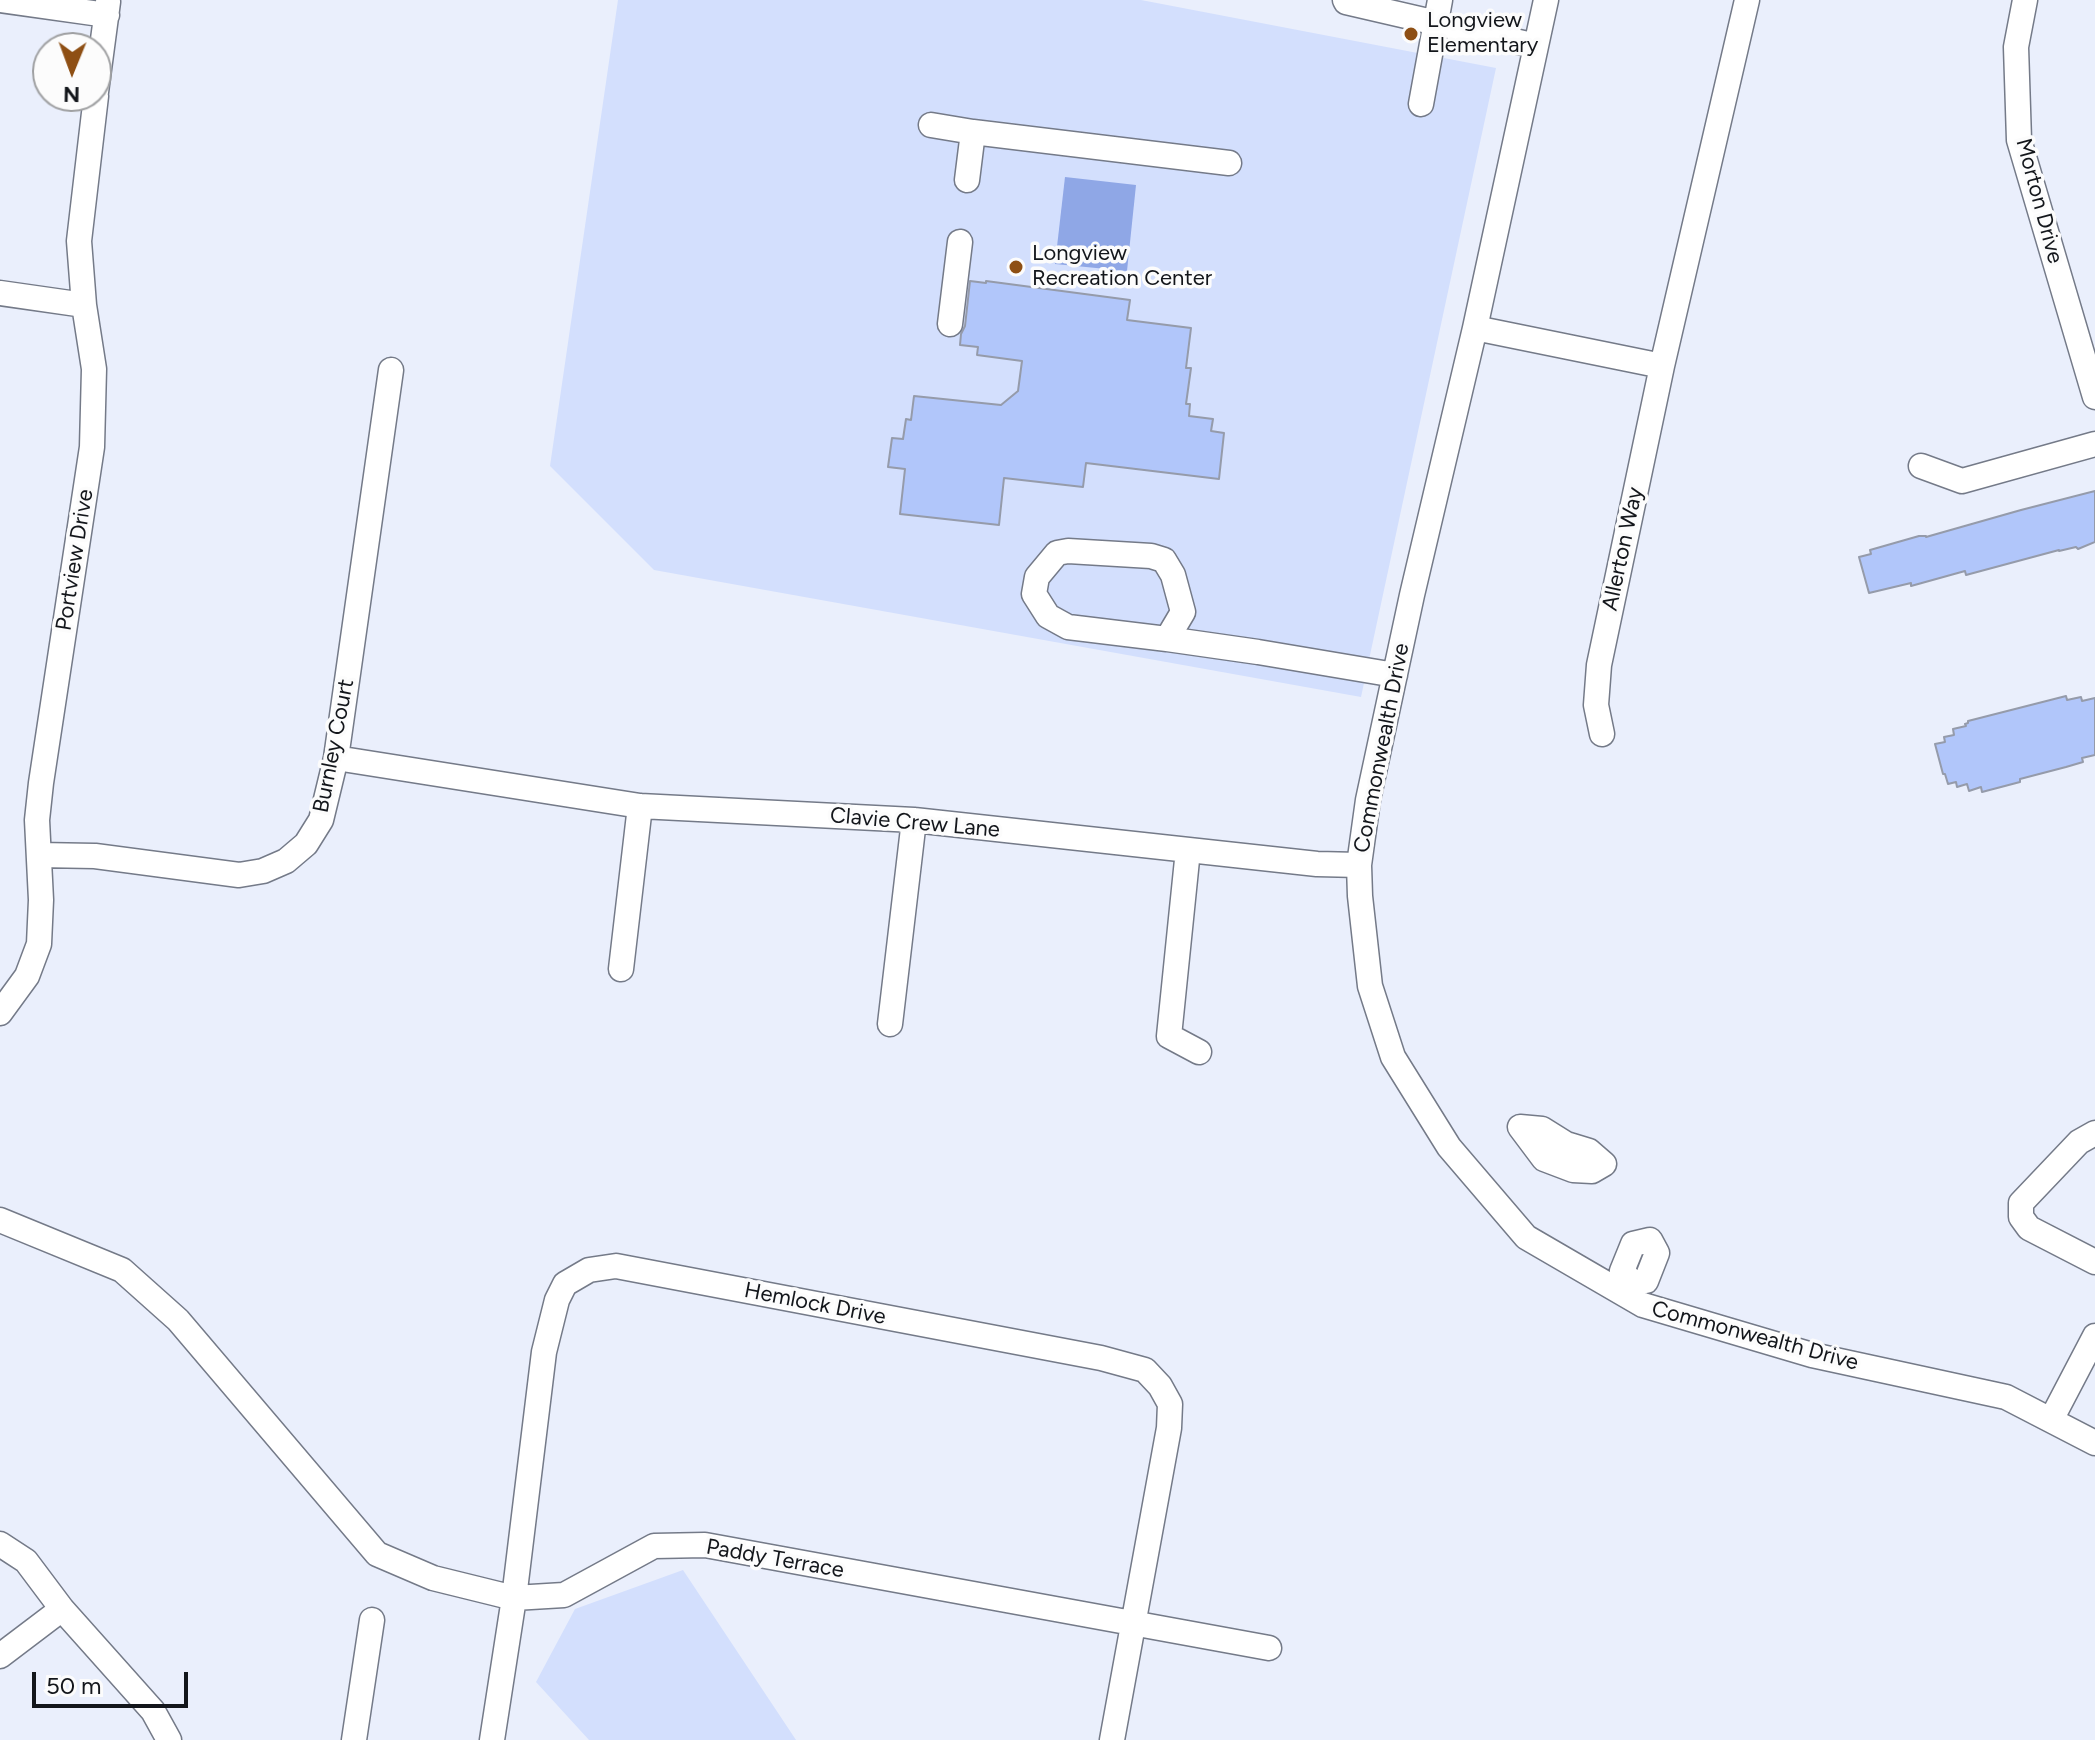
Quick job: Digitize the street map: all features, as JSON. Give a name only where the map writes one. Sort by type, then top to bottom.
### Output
[{"type":"street","points":[[0,0],[108,8]]},
{"type":"street","points":[[1345,0],[1437,11],[1536,46]]},
{"type":"street","name":"Commonwealth Drive","points":[[1546,0],[1368,800],[1359,865],[1360,896],[1370,986],[1393,1057],[1449,1147],[1526,1237],[1630,1290],[1643,1305],[1812,1355],[2006,1397],[2095,1443]]},
{"type":"street","name":"Allerton Way","points":[[1602,734],[1596,705],[1599,665],[1662,366],[1747,0]]},
{"type":"street","name":"Morton Drive","points":[[2025,0],[2016,47],[2019,140],[2095,397]]},
{"type":"street","name":"Portview Drive","points":[[105,32],[108,8]]},
{"type":"street","points":[[1421,104],[1437,11]]},
{"type":"street","name":"Portview Drive","points":[[0,1013],[27,976],[39,944],[41,900],[37,820],[92,447],[94,369],[84,305],[79,241],[94,112]]},
{"type":"street","points":[[931,125],[1229,163]]},
{"type":"street","points":[[967,180],[973,132]]},
{"type":"street","points":[[950,324],[960,242]]},
{"type":"street","points":[[0,293],[84,305]]},
{"type":"street","points":[[1475,328],[1662,366]]},
{"type":"street","name":"Burnley Court","points":[[39,855],[95,856],[239,875],[263,871],[286,861],[306,844],[321,820],[336,758],[391,370]]},
{"type":"street","points":[[1921,466],[1962,481],[2095,444]]},
{"type":"street","points":[[1167,639],[1183,612],[1173,575],[1164,560],[1151,556],[1068,551],[1057,553],[1037,577],[1034,594],[1048,616],[1068,627],[1167,639],[1395,675]]},
{"type":"street","name":"Clavie Crew Lane","points":[[336,758],[640,806],[914,820],[1317,864],[1359,865]]},
{"type":"street","points":[[621,969],[640,806]]},
{"type":"street","points":[[890,1024],[914,820]]},
{"type":"street","points":[[1188,850],[1169,1036],[1199,1052]]},
{"type":"street","points":[[2095,1133],[2079,1142],[2021,1203],[2021,1217],[2029,1228],[2095,1262]]},
{"type":"street","name":"Paddy Terrace","points":[[0,1220],[122,1270],[178,1320],[377,1554],[433,1578],[514,1598],[564,1595],[654,1546],[705,1545],[1269,1648]]},
{"type":"street","name":"Hemlock Drive","points":[[492,1740],[514,1598],[544,1352],[557,1300],[565,1284],[589,1270],[616,1266],[1101,1358],[1145,1370],[1160,1386],[1170,1404],[1169,1428],[1112,1740]]},
{"type":"street","points":[[2051,1420],[2095,1336]]},
{"type":"street","points":[[0,1544],[26,1561],[62,1609],[153,1711],[169,1740]]},
{"type":"street","points":[[0,1656],[62,1609]]},
{"type":"street","points":[[354,1740],[372,1620]]},
{"type":"shaded area","name":"Longview Recreation Center","points":[[618,0],[1141,0],[1496,68],[1361,697],[654,570],[550,466]]},
{"type":"shaded area","points":[[683,1570],[796,1740],[589,1740],[536,1682],[575,1609]]},
{"type":"water","points":[[1065,177],[1136,185],[1127,271],[1055,264]]},
{"type":"building","name":"Longview Recreation Center","points":[[970,281],[1130,300],[1127,320],[1191,328],[1186,368],[1191,368],[1186,404],[1190,404],[1189,416],[1213,419],[1211,431],[1224,433],[1219,479],[1086,463],[1083,487],[1004,478],[999,525],[900,514],[905,469],[888,467],[892,438],[903,439],[906,419],[911,420],[914,396],[1001,405],[1018,391],[1022,361],[977,355],[978,347],[960,345]]},
{"type":"building","points":[[2095,491],[2095,542],[2078,549],[2059,550],[1966,575],[1965,571],[1911,586],[1911,583],[1869,593],[1859,557],[1871,554],[1870,550]]},
{"type":"building","points":[[2066,696],[2067,700],[2095,698],[2095,755],[2082,758],[2083,762],[1982,792],[1981,787],[1969,791],[1967,784],[1957,787],[1956,782],[1948,784],[1935,744],[1945,742],[1944,737],[1954,735],[1953,729],[1966,726],[1968,721]]},
{"type":"place","name":"Longview Elementary","points":[[1411,34]]},
{"type":"place","name":"Longview Recreation Center","points":[[1016,267]]}]
